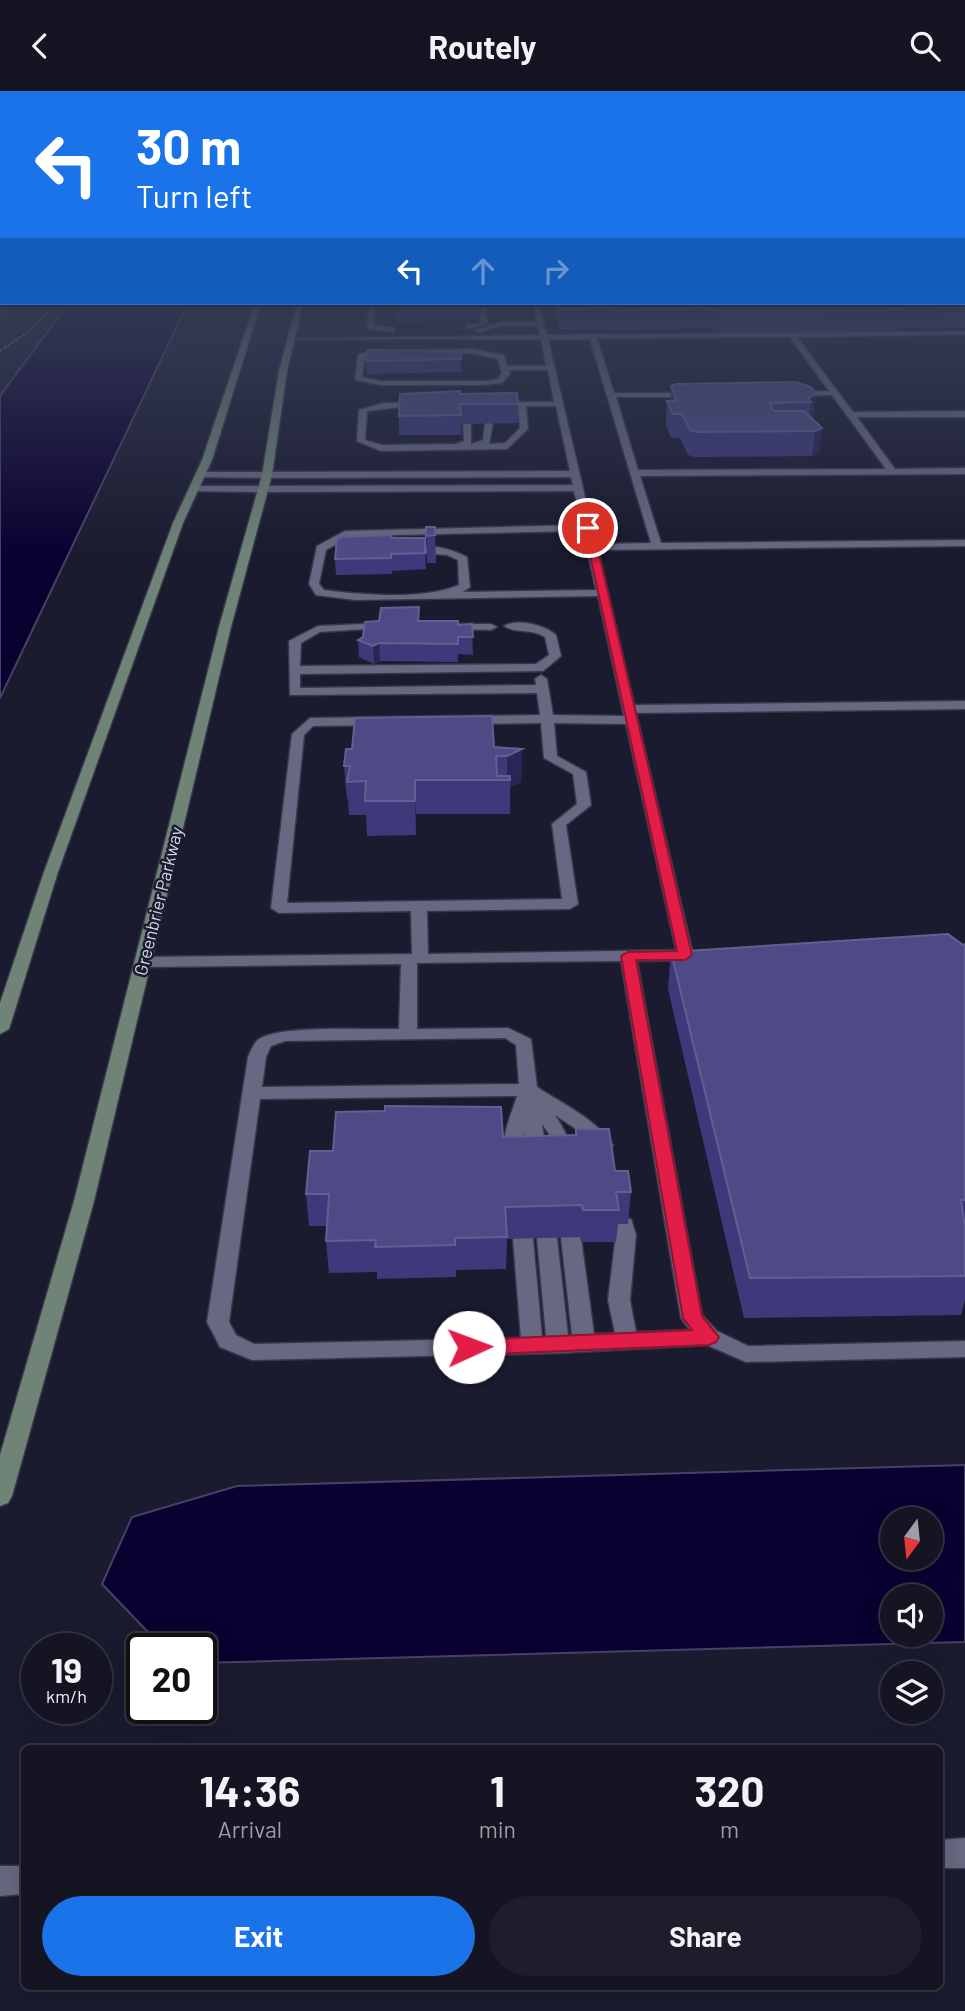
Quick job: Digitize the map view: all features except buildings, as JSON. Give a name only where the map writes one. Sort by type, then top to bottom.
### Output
[{"type":"main road","points":[[0,1029],[60,847],[178,523],[201,475],[234,375]]},
{"type":"main road","name":"Greenbrier Parkway","points":[[0,1496],[84,1201],[225,627],[265,482],[285,375]]},
{"type":"street","points":[[358,375],[358,378],[366,381],[466,383],[499,380],[505,375]]},
{"type":"street","points":[[466,383],[484,380],[485,375]]},
{"type":"street","points":[[553,375],[685,955]]},
{"type":"street","points":[[605,375],[657,546]]},
{"type":"street","points":[[821,375],[892,471]]},
{"type":"street","points":[[788,394],[835,393]]},
{"type":"street","points":[[611,395],[708,395]]},
{"type":"street","points":[[431,404],[368,407],[363,410],[359,438],[366,444],[381,448],[507,446],[524,429],[522,404]]},
{"type":"street","points":[[488,407],[498,408],[508,404],[560,404]]},
{"type":"street","points":[[851,415],[965,414]]},
{"type":"street","points":[[455,448],[468,442],[472,423],[477,448]]},
{"type":"street","points":[[477,448],[487,440],[489,423]]},
{"type":"street","points":[[477,448],[496,439],[499,423]]},
{"type":"street","points":[[635,473],[965,471]]},
{"type":"street","points":[[194,489],[265,482],[576,474]]},
{"type":"street","points":[[201,475],[265,482],[579,488]]},
{"type":"street","points":[[588,528],[358,531],[325,544],[318,559],[314,585],[320,593],[355,597],[603,593]]},
{"type":"street","points":[[593,547],[965,543]]},
{"type":"street","points":[[400,550],[441,550],[463,559],[465,587],[456,593],[436,597]]},
{"type":"street","points":[[318,559],[326,552],[346,551]]},
{"type":"street","points":[[362,627],[318,629],[295,641],[294,692],[543,689]]},
{"type":"street","points":[[438,627],[491,627]]},
{"type":"street","points":[[295,670],[539,668],[555,656],[550,635],[541,629],[510,627]]},
{"type":"street","points":[[539,668],[547,719],[551,758],[579,772],[584,805],[559,824],[570,904],[279,908],[298,734],[302,727],[310,722],[547,719],[965,705]]},
{"type":"street","points":[[408,1034],[419,906]]},
{"type":"street","points":[[143,961],[711,955]]},
{"type":"street","points":[[628,956],[692,1318],[709,1337],[746,1353],[965,1349]]},
{"type":"street","points":[[538,1168],[525,1043],[508,1033],[283,1036],[264,1043],[257,1057],[251,1093],[218,1322],[228,1341],[252,1352],[558,1345],[709,1337]]},
{"type":"street","points":[[528,1090],[558,1134],[563,1168]]},
{"type":"street","points":[[515,1168],[514,1134],[528,1090]]},
{"type":"street","points":[[251,1093],[528,1090],[583,1125],[611,1152],[614,1165]]},
{"type":"street","points":[[624,1224],[626,1235],[619,1300],[627,1341]]},
{"type":"street","points":[[547,1238],[558,1345]]},
{"type":"street","points":[[571,1238],[584,1343]]},
{"type":"street","points":[[523,1239],[532,1345]]},
{"type":"street","points":[[943,1854],[965,1853]]},
{"type":"street","points":[[0,1881],[21,1880]]},
{"type":"shaded area","points":[[16,375],[154,375],[0,698],[0,396]]},
{"type":"shaded area","points":[[965,1465],[965,1642],[943,1643],[943,1584],[880,1584],[880,1644],[217,1663],[217,1633],[151,1633],[102,1584],[132,1517],[237,1486]]},
{"type":"route","points":[[469,1347],[709,1337],[692,1318],[628,956],[685,955],[588,528]]}]
